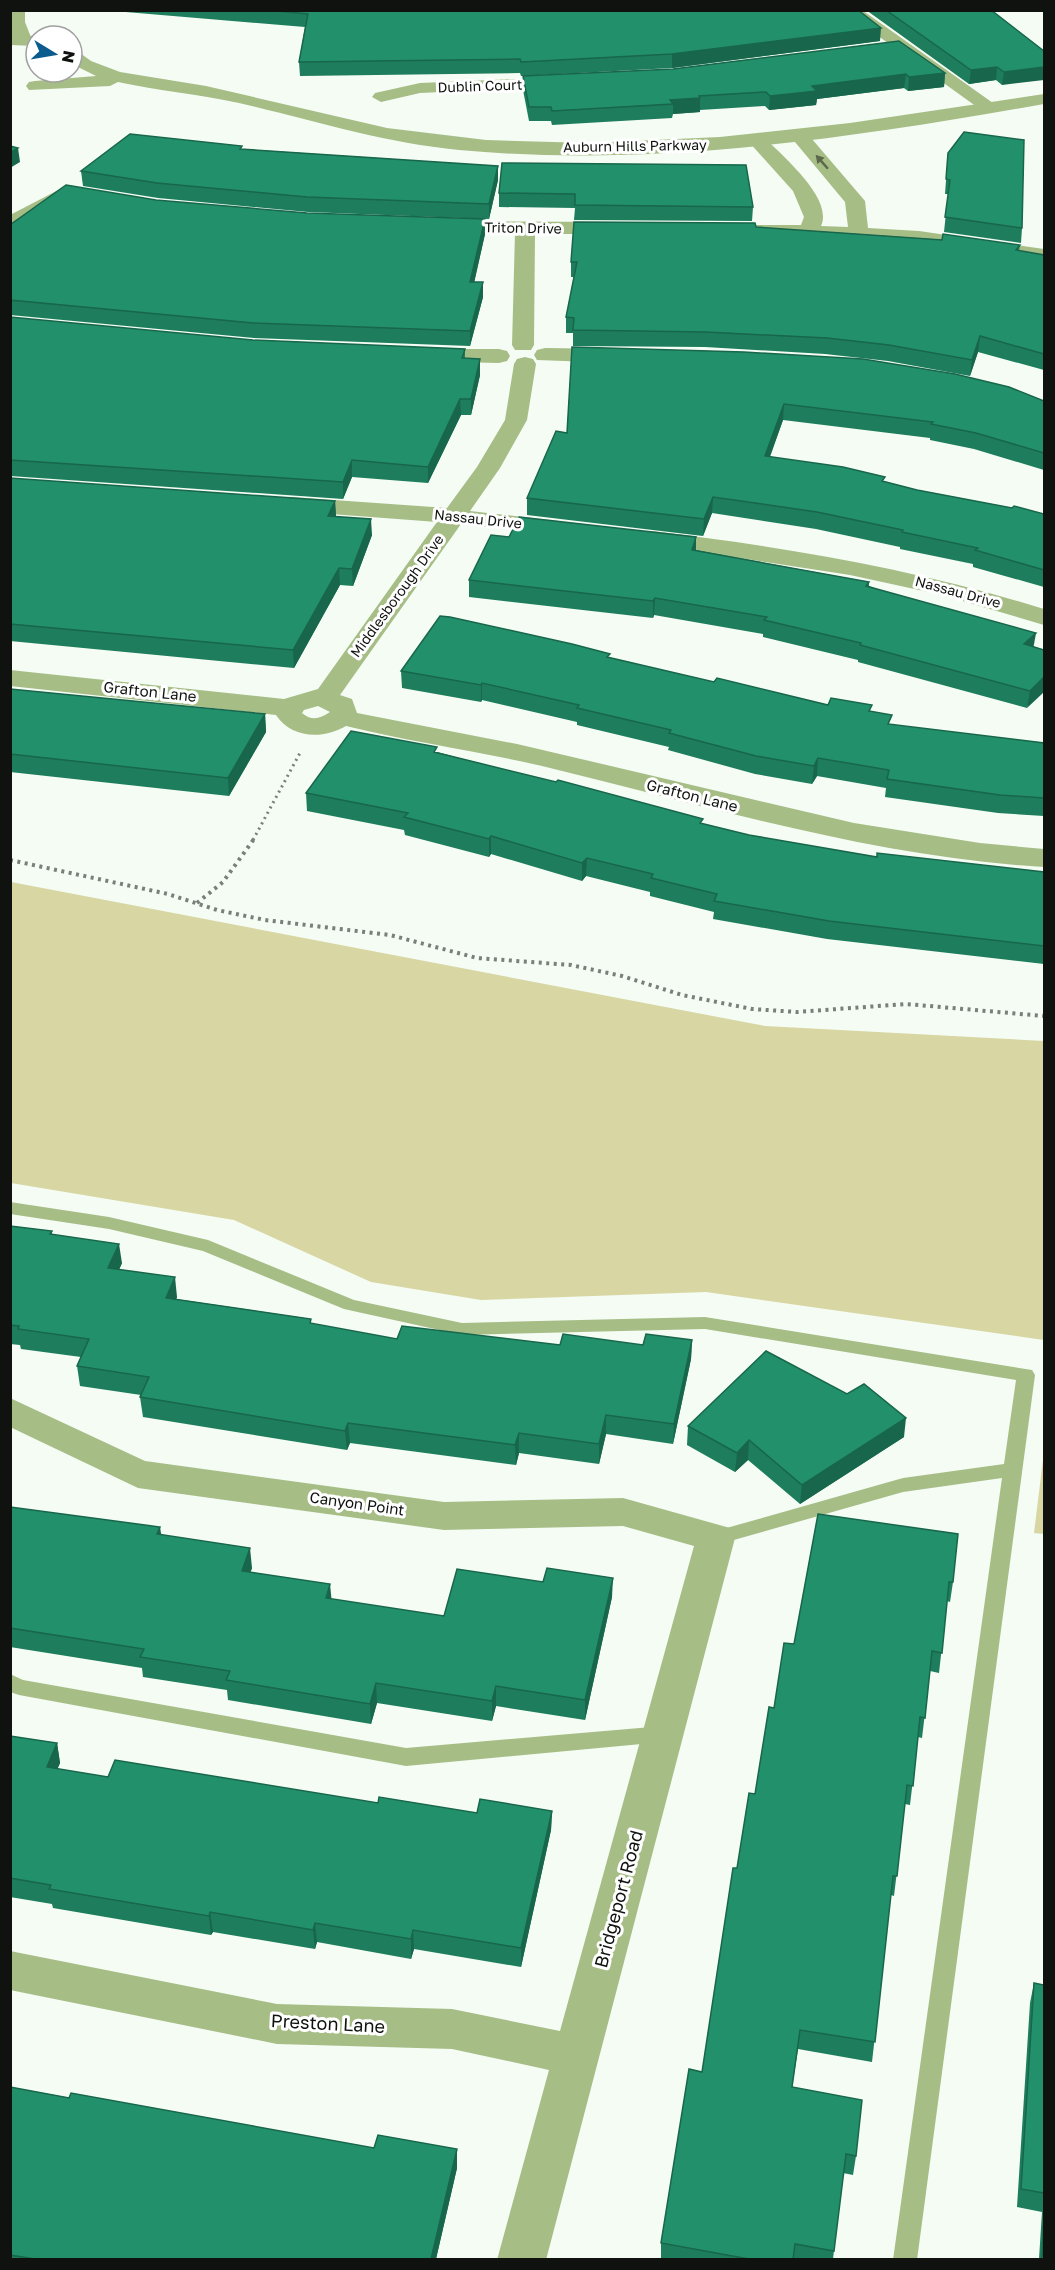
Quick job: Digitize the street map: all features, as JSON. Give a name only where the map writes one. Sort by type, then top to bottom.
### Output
[{"type":"street","points":[[850,10],[991,108]]},
{"type":"street","points":[[13,11],[23,40]]},
{"type":"street","points":[[879,50],[902,46]]},
{"type":"street","name":"Auburn Hills Parkway","points":[[84,68],[157,84],[206,91],[356,127],[449,143],[597,150],[757,141],[1044,99]]},
{"type":"street","name":"Auburn Hills Parkway","points":[[84,81],[157,84]]},
{"type":"street","name":"Dublin Court","points":[[381,97],[420,88],[581,81]]},
{"type":"street","name":"Auburn Hills Parkway","points":[[32,84],[26,87],[56,84]]},
{"type":"street","points":[[800,136],[855,201],[858,211],[857,233]]},
{"type":"street","points":[[757,141],[802,190],[814,217],[809,230]]},
{"type":"street","points":[[802,190],[844,187]]},
{"type":"street","points":[[10,223],[64,192],[87,195]]},
{"type":"street","name":"Triton Drive","points":[[423,226],[639,228]]},
{"type":"street","name":"Middlesborough Drive","points":[[333,707],[516,420],[531,355],[525,228]]},
{"type":"street","points":[[742,229],[857,233],[958,242],[1044,255]]},
{"type":"street","points":[[399,355],[499,356],[505,361],[531,355],[636,356]]},
{"type":"street","name":"Nassau Drive","points":[[271,503],[454,516],[580,530]]},
{"type":"street","name":"Nassau Drive","points":[[626,536],[778,554],[875,571],[971,594],[1044,617]]},
{"type":"street","name":"Grafton Lane","points":[[10,678],[290,708]]},
{"type":"street","points":[[301,700],[333,707],[327,725],[309,726],[290,718],[290,708],[301,700]]},
{"type":"street","name":"Grafton Lane","points":[[333,707],[813,826],[917,844],[1044,858]]},
{"type":"street","name":"Canyon Point","points":[[10,1412],[138,1474],[444,1516],[623,1512],[716,1538]]},
{"type":"street","name":"Bridgeport Road","points":[[521,2259],[716,1538]]},
{"type":"street","name":"Preston Lane","points":[[10,1970],[277,2024],[452,2029],[577,2055]]},
{"type":"lane","points":[[10,1208],[109,1223],[208,1246],[351,1305],[462,1329],[705,1323],[1026,1375],[905,2259]]},
{"type":"lane","points":[[716,1538],[903,1485],[1012,1470]]},
{"type":"lane","points":[[10,1682],[31,1689],[406,1757],[663,1734]]},
{"type":"path","points":[[196,903],[222,883],[245,855],[276,792],[304,746],[309,726]]},
{"type":"path","points":[[10,860],[168,894],[265,920],[390,936],[477,958],[571,965],[622,976],[682,995],[752,1009],[797,1012],[906,1004],[1044,1016]]},
{"type":"shaded area","points":[[11,882],[765,1026],[1044,1041],[1044,1340],[706,1292],[481,1300],[371,1282],[234,1220],[11,1183]]},
{"type":"shaded area","points":[[1044,1452],[1044,1534],[1034,1533]]},
{"type":"building","points":[[267,10],[858,10],[881,28],[672,54],[521,62],[520,59],[299,62],[308,14]]},
{"type":"building","points":[[886,10],[991,10],[1044,51],[1044,67],[1004,72],[997,67],[971,70]]},
{"type":"building","points":[[899,41],[945,73],[909,77],[906,74],[812,86],[817,91],[770,96],[766,92],[699,96],[700,98],[670,100],[673,104],[552,111],[551,107],[529,107],[523,76],[673,69]]},
{"type":"building","points":[[964,132],[1024,140],[1022,228],[945,217],[950,180],[946,179],[948,153]]},
{"type":"building","points":[[130,134],[242,146],[240,149],[498,166],[489,204],[307,197],[157,183],[81,171]]},
{"type":"building","points":[[10,146],[18,148],[10,153]]},
{"type":"building","points":[[502,163],[746,165],[753,207],[575,205],[575,194],[499,193]]},
{"type":"building","points":[[66,185],[156,200],[307,213],[485,219],[470,282],[483,282],[470,331],[253,323],[10,300],[10,225]]},
{"type":"building","points":[[574,222],[755,223],[756,227],[942,240],[943,234],[1020,245],[1016,250],[1044,255],[1044,354],[980,336],[972,360],[889,345],[827,338],[706,332],[573,330],[574,318],[566,317],[577,262],[571,262]]},
{"type":"building","points":[[10,317],[253,340],[465,349],[462,358],[480,359],[471,399],[460,399],[428,467],[352,460],[343,482],[10,460]]},
{"type":"building","points":[[572,347],[744,352],[863,359],[955,374],[1009,387],[1044,401],[1044,453],[976,433],[931,424],[933,422],[784,404],[765,456],[843,467],[885,477],[882,481],[917,490],[1012,508],[1014,506],[1044,514],[1044,570],[975,550],[978,548],[902,532],[903,530],[817,512],[713,497],[704,519],[527,498],[556,431],[567,433]]},
{"type":"building","points":[[10,478],[335,501],[328,516],[371,519],[352,569],[339,568],[293,650],[10,624]]},
{"type":"building","points":[[519,517],[696,537],[692,550],[869,582],[866,586],[1036,633],[1024,644],[1044,650],[1044,677],[1030,691],[860,645],[861,643],[764,620],[767,617],[655,598],[653,601],[469,580],[491,535],[509,537]]},
{"type":"building","points":[[440,616],[572,644],[610,654],[607,657],[714,682],[717,678],[828,705],[831,698],[872,705],[869,711],[892,715],[888,724],[1044,743],[1044,798],[1000,795],[887,779],[889,770],[818,758],[814,766],[756,756],[669,733],[671,730],[577,708],[579,705],[482,683],[481,685],[401,671]]},
{"type":"building","points":[[10,689],[265,714],[228,778],[10,754]]},
{"type":"building","points":[[351,731],[437,747],[434,752],[556,782],[558,780],[703,819],[700,823],[749,835],[877,857],[877,853],[1044,872],[1044,946],[829,921],[714,901],[717,894],[651,878],[653,874],[587,858],[582,863],[491,836],[489,839],[404,817],[408,813],[306,793]]},
{"type":"building","points":[[10,1226],[52,1231],[50,1234],[119,1244],[108,1268],[175,1277],[166,1298],[311,1319],[310,1323],[397,1339],[402,1326],[560,1345],[563,1334],[643,1345],[646,1334],[692,1340],[674,1424],[606,1415],[599,1444],[519,1433],[515,1445],[348,1423],[345,1431],[140,1397],[149,1377],[77,1366],[89,1339],[18,1329],[19,1326],[10,1325]]},
{"type":"building","points":[[766,1351],[847,1394],[864,1384],[906,1418],[802,1485],[749,1440],[737,1453],[688,1426]]},
{"type":"building","points":[[10,1507],[160,1527],[157,1534],[250,1548],[242,1571],[330,1584],[326,1598],[444,1616],[457,1569],[543,1582],[547,1568],[613,1578],[585,1700],[496,1686],[492,1701],[376,1683],[370,1704],[226,1680],[230,1671],[140,1657],[144,1649],[10,1628]]},
{"type":"building","points":[[818,1514],[958,1534],[953,1582],[949,1582],[942,1653],[932,1651],[925,1718],[920,1717],[913,1786],[907,1785],[897,1876],[893,1876],[875,2042],[800,2030],[792,2087],[862,2100],[856,2156],[846,2154],[834,2251],[795,2244],[793,2259],[749,2259],[661,2243],[689,2069],[702,2072],[733,1868],[737,1868],[749,1793],[755,1794],[769,1707],[774,1708],[784,1643],[794,1644]]},
{"type":"building","points":[[10,1736],[57,1743],[47,1767],[108,1777],[115,1760],[378,1803],[379,1797],[477,1813],[480,1799],[552,1811],[521,1948],[413,1930],[411,1939],[315,1923],[313,1930],[210,1912],[209,1916],[49,1889],[51,1885],[10,1878]]},
{"type":"building","points":[[1034,1983],[1044,1985],[1044,2193],[1021,2189]]},
{"type":"building","points":[[10,2087],[69,2098],[71,2093],[374,2148],[378,2135],[457,2149],[431,2259],[35,2259],[10,2255]]},
{"type":"building","points":[[1044,2220],[1044,2259],[1042,2259]]}]
